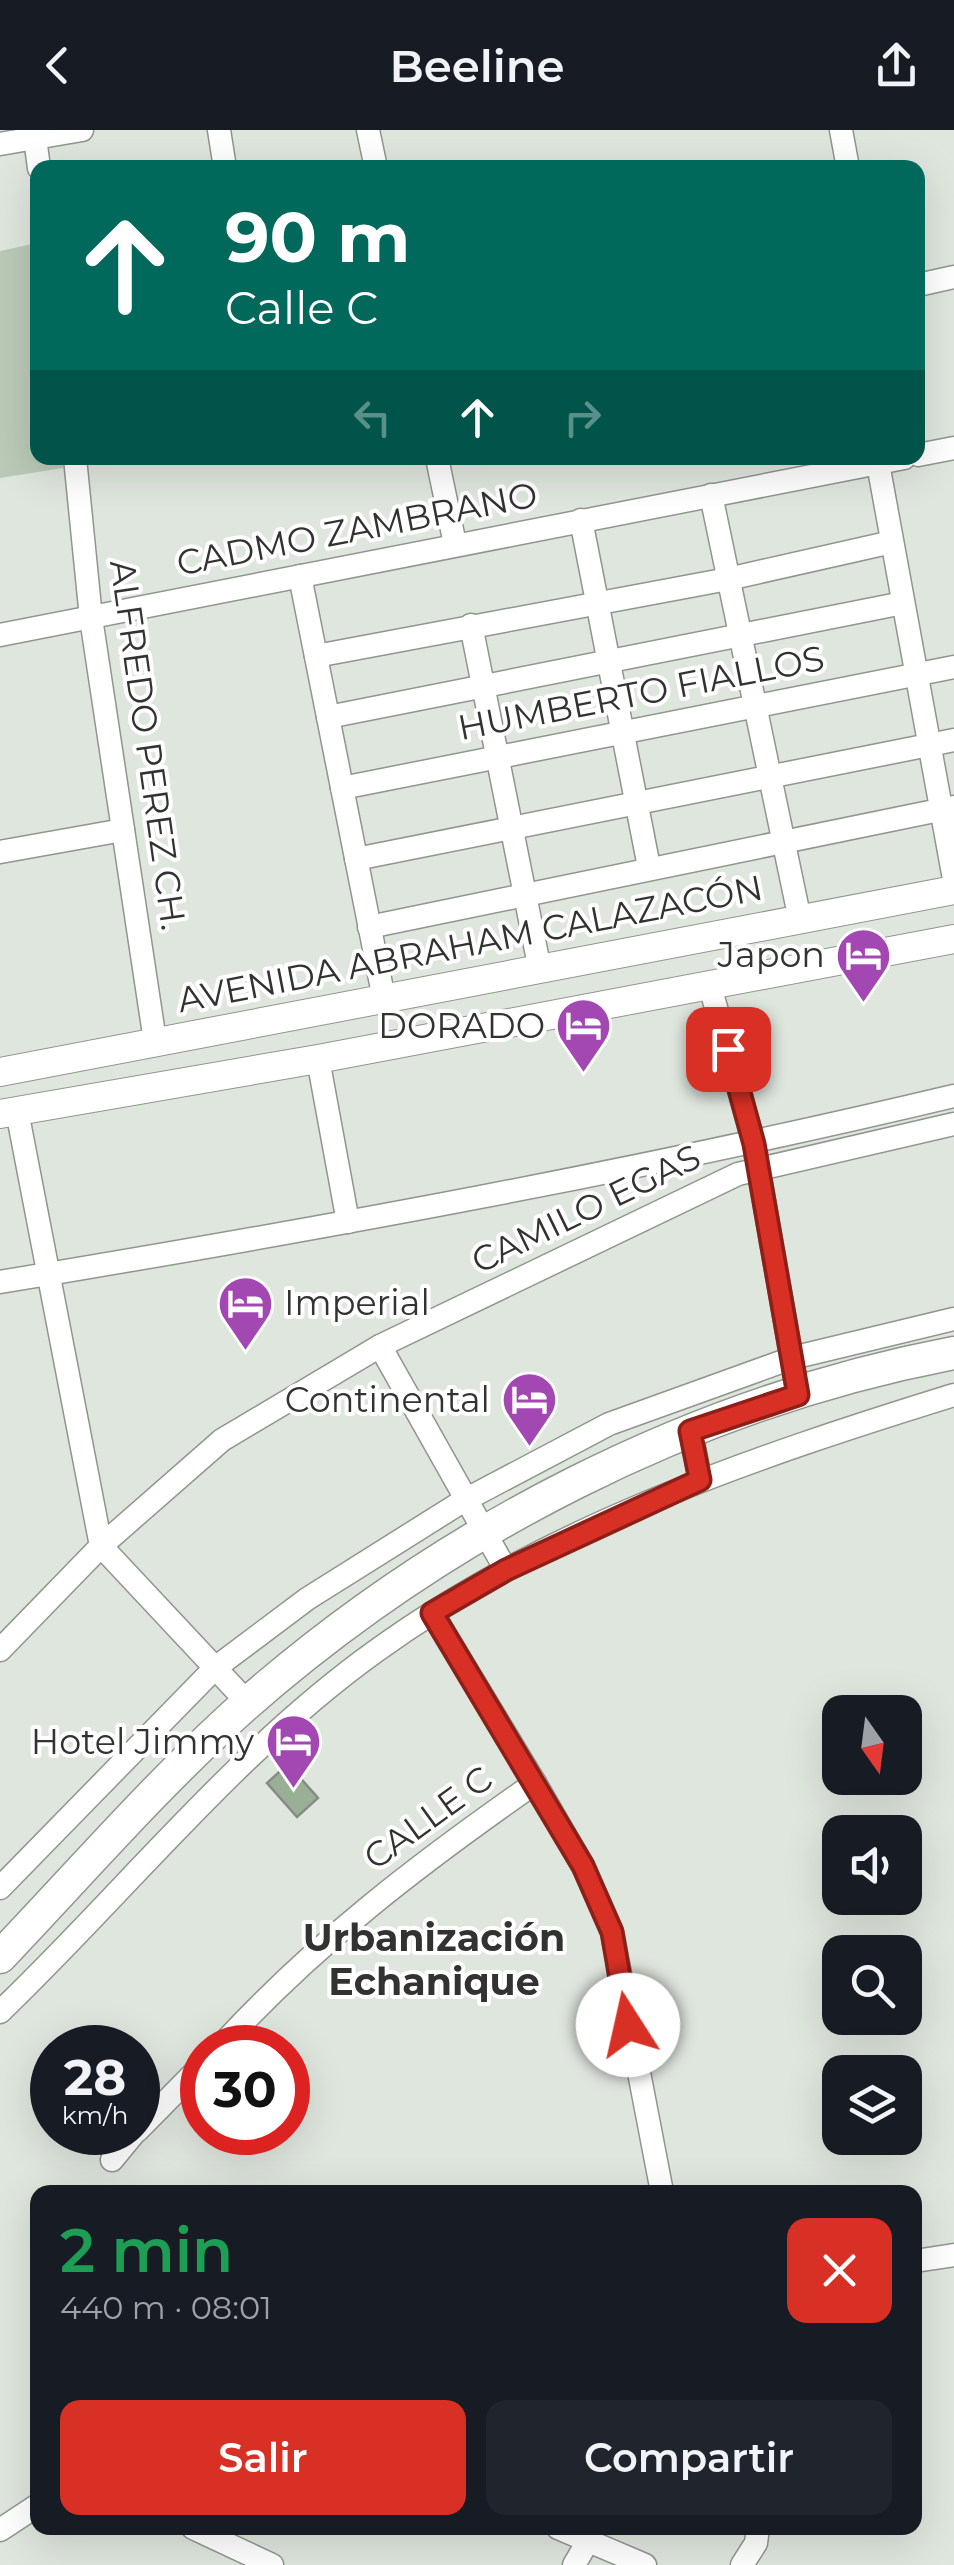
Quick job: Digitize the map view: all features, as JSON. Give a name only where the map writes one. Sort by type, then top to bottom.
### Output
[{"type":"highway","points":[[0,1957],[248,1703],[351,1620],[485,1532],[590,1476],[690,1431],[868,1372],[954,1353]]},
{"type":"main road","name":"AVENIDA ABRAHAM CALAZACÓN","points":[[0,1072],[954,890]]},
{"type":"main road","points":[[8,1112],[318,1059],[954,939]]},
{"type":"street","points":[[0,144],[82,130]]},
{"type":"street","points":[[219,130],[225,160]]},
{"type":"street","points":[[368,130],[374,160]]},
{"type":"street","points":[[841,130],[847,160]]},
{"type":"street","points":[[35,138],[38,160]]},
{"type":"street","points":[[925,284],[954,278]]},
{"type":"street","points":[[925,454],[954,448]]},
{"type":"street","name":"ALFREDO PEREZ CH.","points":[[80,465],[91,618],[155,1041]]},
{"type":"street","points":[[439,465],[456,544]]},
{"type":"street","name":"CADMO ZAMBRANO","points":[[0,635],[853,465]]},
{"type":"street","points":[[878,465],[930,746],[948,808],[954,880]]},
{"type":"street","points":[[711,495],[800,920]]},
{"type":"street","points":[[581,520],[649,867]]},
{"type":"street","points":[[316,656],[597,600],[728,579],[892,542]]},
{"type":"street","points":[[300,576],[384,1000]]},
{"type":"street","points":[[328,717],[903,603]]},
{"type":"street","points":[[472,625],[540,970]]},
{"type":"street","name":"HUMBERTO FIALLOS","points":[[342,788],[954,668]]},
{"type":"street","points":[[356,860],[954,740]]},
{"type":"street","points":[[370,927],[948,808]]},
{"type":"street","points":[[0,852],[123,830]]},
{"type":"street","points":[[710,986],[754,1144],[798,1395]]},
{"type":"street","points":[[318,1059],[348,1222]]},
{"type":"street","name":"CAMILO EGAS","points":[[0,1282],[348,1222],[754,1144],[954,1096]]},
{"type":"street","points":[[8,1112],[48,1274],[101,1546],[248,1703]]},
{"type":"street","name":"CAMILO EGAS","points":[[0,1650],[101,1546],[222,1440],[380,1346],[738,1174],[954,1124]]},
{"type":"street","points":[[0,1888],[215,1668],[307,1599],[463,1501],[609,1424],[792,1358],[954,1319]]},
{"type":"street","points":[[380,1346],[463,1501],[506,1570]]},
{"type":"street","points":[[0,2012],[277,1732],[374,1652],[432,1613],[506,1570],[700,1480],[954,1394]]},
{"type":"street","points":[[690,1431],[700,1480]]},
{"type":"street","name":"CALLE C","points":[[241,2025],[315,1948],[424,1861],[535,1783],[432,1613]]},
{"type":"street","points":[[535,1783],[583,1866],[612,1932],[661,2185]]},
{"type":"street","points":[[160,2107],[180,2087]]},
{"type":"street","points":[[112,2160],[116,2155]]},
{"type":"street","points":[[922,2260],[954,2256]]},
{"type":"street","points":[[0,2530],[30,2510]]},
{"type":"street","points":[[209,2535],[272,2565]]},
{"type":"street","points":[[574,2535],[645,2565]]},
{"type":"street","points":[[742,2565],[757,2535]]},
{"type":"street","points":[[574,2565],[588,2541]]},
{"type":"green space","points":[[30,245],[30,465],[63,468],[0,478],[0,251]]},
{"type":"building","name":"Hotel Jimmy","points":[[288,1764],[318,1798],[297,1817],[267,1783]]},
{"type":"place","name":"Japon","points":[[864,1004]]},
{"type":"place","name":"DORADO","points":[[584,1075]]},
{"type":"place","name":"Imperial","points":[[245,1352]]},
{"type":"place","name":"Continental","points":[[529,1449]]},
{"type":"place","name":"Hotel Jimmy","points":[[293,1791]]},
{"type":"district","name":"Urbanización Echanique","points":[[434,1960]]},
{"type":"route","points":[[628,2025],[612,1932],[583,1866],[432,1613],[506,1570],[700,1480],[690,1431],[798,1395],[754,1144],[728,1049]]}]
